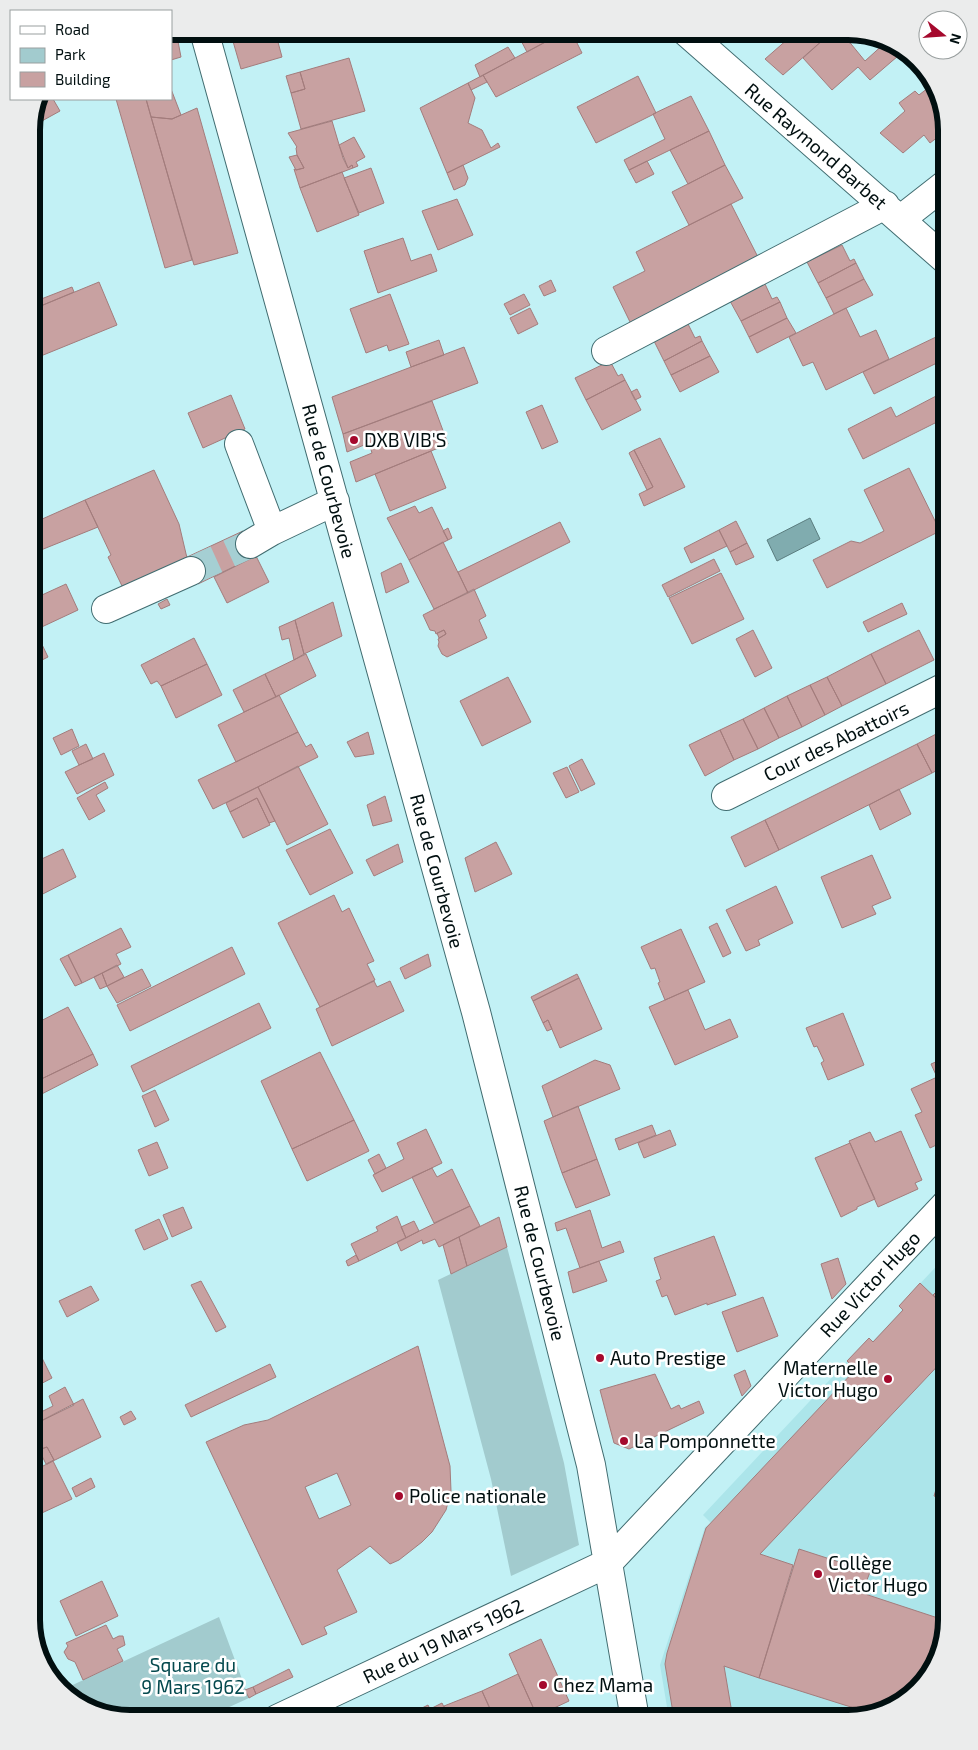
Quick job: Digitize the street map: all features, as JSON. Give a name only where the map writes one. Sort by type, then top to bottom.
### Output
[{"type":"street","name":"Rue de Courbevoie","points":[[207,40],[476,1012],[591,1465],[633,1710]]},
{"type":"street","name":"Rue Raymond Barbet","points":[[695,40],[938,253]]},
{"type":"street","points":[[606,351],[893,212],[938,188]]},
{"type":"street","points":[[239,444],[261,537],[335,501]]},
{"type":"street","points":[[106,609],[192,571]]},
{"type":"street","name":"Cour des Abattoirs","points":[[726,796],[938,690]]},
{"type":"street","name":"Rue Victor Hugo","points":[[608,1563],[938,1212]]},
{"type":"street","name":"Rue du 19 Mars 1962","points":[[296,1710],[608,1563]]},
{"type":"shaded area","points":[[810,518],[820,539],[777,561],[767,540]]},
{"type":"shaded area","name":"Collège Victor Hugo","points":[[938,1265],[938,1620],[935,1643],[926,1665],[916,1679],[898,1695],[888,1701],[866,1708],[854,1710],[668,1710],[660,1665],[705,1527],[711,1523],[703,1515],[869,1338],[873,1341],[902,1310],[899,1306]]},
{"type":"green space","points":[[507,1247],[564,1463],[579,1545],[511,1576],[491,1479],[438,1280]]},
{"type":"green space","name":"Square du 9 Mars 1962","points":[[219,1617],[249,1698],[223,1710],[124,1710],[90,1701],[69,1686]]},
{"type":"building","points":[[172,40],[178,40],[181,57],[172,60]]},
{"type":"building","points":[[233,40],[277,40],[282,57],[241,69]]},
{"type":"building","points":[[521,40],[549,40],[527,52]]},
{"type":"building","points":[[549,40],[576,40],[582,53],[496,97],[483,75]]},
{"type":"building","points":[[787,40],[823,40],[783,75],[765,59]]},
{"type":"building","points":[[823,40],[848,40],[865,61],[881,46],[899,55],[870,80],[858,67],[832,90],[803,58]]},
{"type":"building","points":[[508,47],[515,58],[480,77],[475,65]]},
{"type":"building","points":[[349,58],[365,111],[301,129],[291,93],[305,89],[300,72]]},
{"type":"building","points":[[300,72],[305,89],[291,93],[286,76]]},
{"type":"building","points":[[483,75],[487,82],[471,90],[468,83]]},
{"type":"building","points":[[638,76],[656,113],[596,143],[577,107]]},
{"type":"building","points":[[468,83],[475,98],[468,123],[482,130],[491,148],[498,143],[500,147],[447,173],[420,108]]},
{"type":"building","points":[[928,88],[935,107],[938,137],[930,143],[924,135],[903,153],[880,133],[905,111],[899,103],[915,91],[919,95]]},
{"type":"building","points":[[172,92],[181,115],[172,119],[151,117],[146,100],[172,100]]},
{"type":"building","points":[[691,96],[709,131],[629,170],[624,160],[665,139],[653,114]]},
{"type":"building","points":[[45,100],[54,100],[60,111],[40,122]]},
{"type":"building","points":[[116,100],[146,100],[192,260],[165,268]]},
{"type":"building","points":[[197,108],[238,253],[194,265],[151,117],[172,119]]},
{"type":"building","points":[[332,121],[343,158],[348,168],[352,165],[353,168],[300,188],[294,169],[304,168],[297,155],[297,147],[288,133]]},
{"type":"building","points":[[709,131],[725,165],[688,184],[670,150]]},
{"type":"building","points":[[354,137],[365,157],[356,162],[358,166],[353,168],[352,165],[348,168],[339,145]]},
{"type":"building","points":[[297,155],[304,168],[296,170],[289,157]]},
{"type":"building","points":[[647,161],[654,174],[636,183],[629,170]]},
{"type":"building","points":[[463,165],[468,178],[465,185],[454,190],[447,173]]},
{"type":"building","points":[[725,165],[743,198],[689,225],[672,192]]},
{"type":"building","points":[[371,168],[384,203],[359,213],[344,178]]},
{"type":"building","points":[[342,172],[359,215],[317,232],[300,188]]},
{"type":"building","points":[[457,199],[473,235],[438,250],[422,211]]},
{"type":"building","points":[[731,204],[761,263],[631,324],[613,287],[645,271],[636,252]]},
{"type":"building","points":[[403,238],[411,261],[431,254],[437,271],[378,293],[364,251]]},
{"type":"building","points":[[842,245],[850,261],[854,259],[856,263],[818,283],[807,262]]},
{"type":"building","points":[[856,263],[864,279],[826,298],[818,283]]},
{"type":"building","points":[[864,279],[873,295],[834,314],[826,298]]},
{"type":"building","points":[[551,280],[556,291],[544,296],[539,286]]},
{"type":"building","points":[[99,282],[117,325],[40,356],[40,306]]},
{"type":"building","points":[[765,284],[772,299],[777,297],[780,302],[741,321],[730,301]]},
{"type":"building","points":[[72,287],[74,292],[40,306],[40,299]]},
{"type":"building","points":[[390,294],[409,344],[389,351],[387,345],[366,353],[350,309]]},
{"type":"building","points":[[524,294],[530,305],[510,315],[504,304]]},
{"type":"building","points":[[780,302],[787,318],[749,337],[741,321]]},
{"type":"building","points":[[530,308],[538,324],[518,334],[510,318]]},
{"type":"building","points":[[846,308],[860,337],[876,330],[889,359],[826,390],[813,362],[803,366],[789,337]]},
{"type":"building","points":[[787,318],[796,333],[757,353],[749,337]]},
{"type":"building","points":[[687,322],[695,338],[700,336],[702,341],[664,361],[653,339]]},
{"type":"building","points":[[936,337],[938,340],[938,362],[874,394],[863,372]]},
{"type":"building","points":[[439,340],[444,355],[411,367],[406,352]]},
{"type":"building","points":[[702,341],[710,356],[671,375],[664,361]]},
{"type":"building","points":[[464,347],[478,383],[343,434],[332,397]]},
{"type":"building","points":[[710,356],[719,372],[680,392],[671,375]]},
{"type":"building","points":[[610,361],[618,376],[622,374],[625,380],[586,400],[575,378]]},
{"type":"building","points":[[625,380],[641,410],[602,430],[586,400]]},
{"type":"building","points":[[637,389],[641,397],[635,400],[631,392]]},
{"type":"building","points":[[231,395],[245,429],[203,448],[188,413]]},
{"type":"building","points":[[938,395],[938,422],[863,459],[848,429],[891,407],[896,417]]},
{"type":"building","points":[[432,401],[448,444],[356,482],[350,462],[372,453],[369,443],[347,452],[343,434]]},
{"type":"building","points":[[542,405],[558,442],[542,449],[526,412]]},
{"type":"building","points":[[660,438],[685,487],[644,506],[639,494],[653,487],[634,450]]},
{"type":"building","points":[[634,450],[653,487],[647,490],[629,453]]},
{"type":"building","points":[[431,451],[446,488],[390,511],[375,474]]},
{"type":"building","points":[[909,468],[938,527],[938,532],[827,588],[813,560],[851,541],[860,543],[884,531],[864,490]]},
{"type":"building","points":[[154,470],[179,524],[187,558],[123,588],[108,557],[111,555],[85,500]]},
{"type":"building","points":[[85,500],[98,527],[40,550],[40,520]]},
{"type":"building","points":[[415,506],[419,513],[432,507],[448,540],[409,560],[387,518]]},
{"type":"building","points":[[736,521],[747,543],[730,552],[719,530]]},
{"type":"building","points":[[560,522],[570,542],[468,593],[458,572]]},
{"type":"building","points":[[448,528],[452,538],[448,540],[443,531]]},
{"type":"building","points":[[719,530],[727,546],[691,563],[684,548]]},
{"type":"building","points":[[243,531],[256,556],[198,584],[185,558]]},
{"type":"building","points":[[443,542],[468,593],[434,609],[409,560]]},
{"type":"building","points":[[747,543],[754,557],[736,565],[730,552]]},
{"type":"building","points":[[256,556],[269,582],[227,603],[214,577]]},
{"type":"building","points":[[714,559],[720,571],[668,597],[662,585]]},
{"type":"building","points":[[401,563],[409,582],[386,593],[381,573]]},
{"type":"building","points":[[721,573],[744,619],[692,644],[669,598]]},
{"type":"building","points":[[66,584],[78,610],[40,628],[40,596]]},
{"type":"building","points":[[474,589],[486,616],[479,620],[487,638],[447,657],[442,654],[438,646],[438,639],[446,634],[444,630],[436,634],[435,631],[430,630],[423,615]]},
{"type":"building","points":[[167,599],[170,605],[161,609],[158,604]]},
{"type":"building","points":[[333,602],[342,636],[304,654],[295,620]]},
{"type":"building","points":[[902,603],[907,614],[868,632],[863,622]]},
{"type":"building","points":[[295,620],[304,654],[294,660],[289,638],[282,640],[279,627]]},
{"type":"building","points":[[444,630],[446,634],[439,638],[437,633]]},
{"type":"building","points":[[753,630],[772,668],[755,677],[736,639]]},
{"type":"building","points":[[919,630],[934,660],[886,684],[871,654]]},
{"type":"building","points":[[194,638],[207,664],[161,686],[157,681],[151,684],[141,665]]},
{"type":"building","points":[[40,640],[48,657],[40,661]]},
{"type":"building","points":[[306,654],[316,676],[276,697],[265,674]]},
{"type":"building","points":[[871,654],[886,684],[842,706],[827,677]]},
{"type":"building","points":[[207,664],[222,695],[176,718],[161,686]]},
{"type":"building","points":[[265,674],[276,697],[244,712],[233,690]]},
{"type":"building","points":[[508,677],[531,722],[482,746],[460,701]]},
{"type":"building","points":[[827,677],[842,706],[825,715],[810,685]]},
{"type":"building","points":[[810,685],[825,715],[802,727],[787,696]]},
{"type":"building","points":[[279,695],[298,732],[236,762],[218,725]]},
{"type":"building","points":[[787,696],[802,727],[779,738],[764,708]]},
{"type":"building","points":[[764,708],[779,738],[758,749],[743,719]]},
{"type":"building","points":[[743,719],[758,749],[734,760],[720,730]]},
{"type":"building","points":[[72,729],[79,746],[61,755],[53,738]]},
{"type":"building","points":[[720,730],[734,760],[705,776],[689,745]]},
{"type":"building","points":[[298,732],[306,747],[311,744],[318,757],[213,809],[198,780]]},
{"type":"building","points":[[368,732],[374,754],[355,757],[347,742]]},
{"type":"building","points":[[938,733],[938,770],[932,773],[917,744]]},
{"type":"building","points":[[86,744],[93,759],[79,765],[72,751]]},
{"type":"building","points":[[917,744],[932,773],[779,850],[765,820]]},
{"type":"building","points":[[104,753],[114,775],[77,794],[65,772]]},
{"type":"building","points":[[582,759],[595,784],[581,791],[569,766]]},
{"type":"building","points":[[298,766],[328,824],[287,845],[258,787]]},
{"type":"building","points":[[567,767],[579,792],[566,798],[553,773]]},
{"type":"building","points":[[105,782],[108,788],[96,795],[105,811],[89,820],[77,798]]},
{"type":"building","points":[[258,787],[275,821],[269,823],[257,798],[230,812],[226,803]]},
{"type":"building","points":[[899,789],[911,814],[880,830],[869,805]]},
{"type":"building","points":[[385,796],[392,821],[373,826],[367,805]]},
{"type":"building","points":[[257,798],[270,825],[243,838],[230,812]]},
{"type":"building","points":[[765,820],[779,850],[745,867],[731,837]]},
{"type":"building","points":[[330,829],[353,873],[310,895],[286,850]]},
{"type":"building","points":[[496,842],[512,874],[475,892],[465,858]]},
{"type":"building","points":[[398,844],[403,862],[374,876],[366,860]]},
{"type":"building","points":[[63,849],[76,877],[40,895],[40,860]]},
{"type":"building","points":[[872,855],[891,898],[872,906],[876,914],[842,928],[821,877]]},
{"type":"building","points":[[776,886],[793,923],[758,940],[760,945],[746,951],[726,910]]},
{"type":"building","points":[[334,895],[342,912],[349,908],[374,961],[367,964],[375,980],[320,1007],[278,923]]},
{"type":"building","points":[[717,923],[731,953],[723,957],[709,927]]},
{"type":"building","points":[[121,928],[131,947],[116,954],[121,964],[82,983],[68,955]]},
{"type":"building","points":[[681,929],[705,982],[665,1000],[658,983],[660,982],[655,968],[651,969],[641,947]]},
{"type":"building","points":[[232,947],[245,974],[130,1031],[117,1005]]},
{"type":"building","points":[[428,954],[431,966],[405,979],[400,968]]},
{"type":"building","points":[[68,955],[82,983],[75,986],[60,959]]},
{"type":"building","points":[[117,965],[124,977],[107,986],[102,973]]},
{"type":"building","points":[[142,969],[151,986],[117,1003],[107,986]]},
{"type":"building","points":[[102,973],[107,986],[100,989],[94,977]]},
{"type":"building","points":[[577,974],[579,978],[533,1001],[531,997]]},
{"type":"building","points":[[579,978],[602,1029],[560,1048],[548,1020],[543,1023],[533,1001]]},
{"type":"building","points":[[374,981],[377,987],[390,981],[404,1011],[332,1046],[316,1009]]},
{"type":"building","points":[[688,990],[705,1030],[730,1019],[738,1037],[675,1065],[649,1007]]},
{"type":"building","points":[[259,1003],[271,1028],[143,1092],[131,1066]]},
{"type":"building","points":[[68,1007],[93,1054],[40,1080],[40,1021]]},
{"type":"building","points":[[843,1013],[864,1065],[828,1080],[821,1063],[824,1061],[817,1046],[814,1047],[806,1028]]},
{"type":"building","points":[[548,1020],[552,1029],[547,1031],[543,1023]]},
{"type":"building","points":[[320,1052],[354,1120],[292,1149],[261,1081]]},
{"type":"building","points":[[93,1054],[98,1065],[40,1095],[40,1080]]},
{"type":"building","points":[[595,1060],[610,1065],[620,1089],[553,1117],[542,1086]]},
{"type":"building","points":[[938,1061],[938,1084],[935,1078],[937,1077],[931,1064]]},
{"type":"building","points":[[935,1078],[938,1084],[938,1144],[930,1148],[915,1115],[922,1112],[911,1089]]},
{"type":"building","points":[[155,1090],[169,1120],[155,1127],[142,1096]]},
{"type":"building","points":[[578,1106],[597,1159],[562,1173],[544,1121]]},
{"type":"building","points":[[354,1120],[369,1151],[307,1181],[292,1149]]},
{"type":"building","points":[[652,1125],[656,1135],[619,1150],[615,1139]]},
{"type":"building","points":[[426,1129],[442,1163],[382,1192],[373,1175],[404,1159],[397,1143]]},
{"type":"building","points":[[670,1130],[676,1145],[644,1158],[638,1143]]},
{"type":"building","points":[[901,1131],[922,1180],[915,1183],[918,1189],[878,1207],[849,1141],[870,1132],[875,1142]]},
{"type":"building","points":[[157,1142],[168,1168],[149,1176],[138,1150]]},
{"type":"building","points":[[850,1143],[875,1199],[841,1217],[815,1158]]},
{"type":"building","points":[[379,1154],[386,1168],[375,1174],[368,1160]]},
{"type":"building","points":[[597,1159],[610,1195],[576,1208],[562,1173]]},
{"type":"building","points":[[432,1168],[437,1177],[452,1169],[470,1206],[434,1223],[412,1177]]},
{"type":"building","points":[[470,1206],[480,1226],[439,1247],[435,1239],[423,1244],[422,1240],[401,1251],[397,1242]]},
{"type":"building","points":[[183,1207],[192,1228],[172,1237],[163,1215]]},
{"type":"building","points":[[590,1210],[602,1248],[620,1241],[624,1252],[580,1268],[566,1228],[557,1231],[555,1223]]},
{"type":"building","points":[[397,1216],[406,1238],[359,1261],[351,1244],[378,1231],[376,1227]]},
{"type":"building","points":[[499,1217],[507,1247],[467,1266],[459,1237]]},
{"type":"building","points":[[159,1219],[168,1239],[144,1250],[135,1230]]},
{"type":"building","points":[[414,1221],[419,1231],[406,1238],[401,1227]]},
{"type":"building","points":[[714,1236],[736,1295],[675,1315],[667,1295],[662,1297],[656,1281],[661,1279],[654,1258]]},
{"type":"building","points":[[459,1237],[467,1266],[451,1274],[443,1245]]},
{"type":"building","points":[[356,1255],[359,1261],[348,1266],[346,1261]]},
{"type":"building","points":[[838,1258],[846,1284],[832,1299],[821,1264]]},
{"type":"building","points":[[599,1261],[607,1281],[573,1293],[568,1272]]},
{"type":"building","points":[[201,1281],[226,1327],[216,1332],[191,1285]]},
{"type":"building","points":[[920,1283],[938,1300],[938,1366],[760,1554],[793,1565],[759,1678],[724,1666],[731,1710],[673,1710],[665,1664],[667,1653],[706,1528],[856,1369],[847,1361],[869,1338],[873,1342],[903,1310],[899,1306]]},
{"type":"building","points":[[91,1286],[99,1300],[67,1317],[59,1301]]},
{"type":"building","points":[[938,1290],[938,1300],[933,1295]]},
{"type":"building","points":[[763,1297],[778,1336],[737,1352],[722,1312]]},
{"type":"building","name":"Police nationale","points":[[418,1346],[450,1466],[451,1491],[446,1510],[432,1532],[399,1560],[390,1564],[370,1546],[337,1570],[357,1612],[324,1627],[327,1634],[302,1645],[206,1442],[244,1425],[268,1420]],"holes":[[[337,1473],[351,1505],[319,1519],[305,1487]]]},
{"type":"building","points":[[42,1358],[52,1378],[40,1384],[40,1359]]},
{"type":"building","points":[[270,1364],[276,1377],[191,1417],[185,1405]]},
{"type":"building","points":[[745,1370],[751,1386],[742,1396],[734,1375]]},
{"type":"building","points":[[655,1374],[671,1409],[679,1405],[681,1409],[699,1401],[704,1413],[629,1449],[614,1443],[600,1390]]},
{"type":"building","points":[[65,1387],[74,1405],[40,1422],[40,1412],[53,1406],[49,1396]]},
{"type":"building","points":[[83,1399],[101,1437],[47,1464],[54,1460],[47,1447],[40,1449],[40,1421]]},
{"type":"building","points":[[131,1411],[136,1419],[124,1425],[120,1417]]},
{"type":"building","points":[[47,1447],[54,1460],[46,1464],[40,1450]]},
{"type":"building","points":[[53,1461],[72,1499],[40,1514],[40,1468]]},
{"type":"building","points":[[91,1478],[95,1487],[76,1497],[72,1488]]},
{"type":"building","points":[[938,1483],[938,1498],[934,1496]]},
{"type":"building","points":[[799,1549],[870,1572],[862,1593],[938,1618],[935,1643],[931,1655],[919,1675],[898,1695],[877,1705],[858,1709],[759,1678]]},
{"type":"building","points":[[102,1581],[118,1616],[76,1636],[60,1601]]},
{"type":"building","points":[[106,1625],[113,1639],[123,1636],[125,1645],[117,1649],[123,1661],[83,1680],[75,1662],[68,1659],[64,1652],[68,1646],[66,1643]]},
{"type":"building","name":"Chez Mama","points":[[541,1639],[569,1701],[550,1710],[534,1710],[509,1654]]},
{"type":"building","points":[[289,1669],[293,1677],[256,1694],[253,1687]]},
{"type":"building","points":[[518,1674],[534,1710],[491,1710],[482,1691]]},
{"type":"building","points":[[253,1687],[256,1694],[249,1698],[245,1690]]},
{"type":"building","points":[[482,1691],[490,1710],[446,1710],[444,1706]]},
{"type":"building","points":[[442,1703],[446,1710],[418,1710],[428,1705],[430,1709]]},
{"type":"tunnel","points":[[191,571],[250,544]]},
{"type":"place","name":"DXB VIB'S","points":[[354,440]]},
{"type":"place","name":"Auto Prestige","points":[[600,1358]]},
{"type":"place","name":"Maternelle Victor Hugo","points":[[888,1379]]},
{"type":"place","name":"La Pomponnette","points":[[624,1441]]},
{"type":"place","name":"Police nationale","points":[[399,1496]]},
{"type":"place","name":"Collège Victor Hugo","points":[[818,1574]]},
{"type":"place","name":"Chez Mama","points":[[543,1685]]}]
